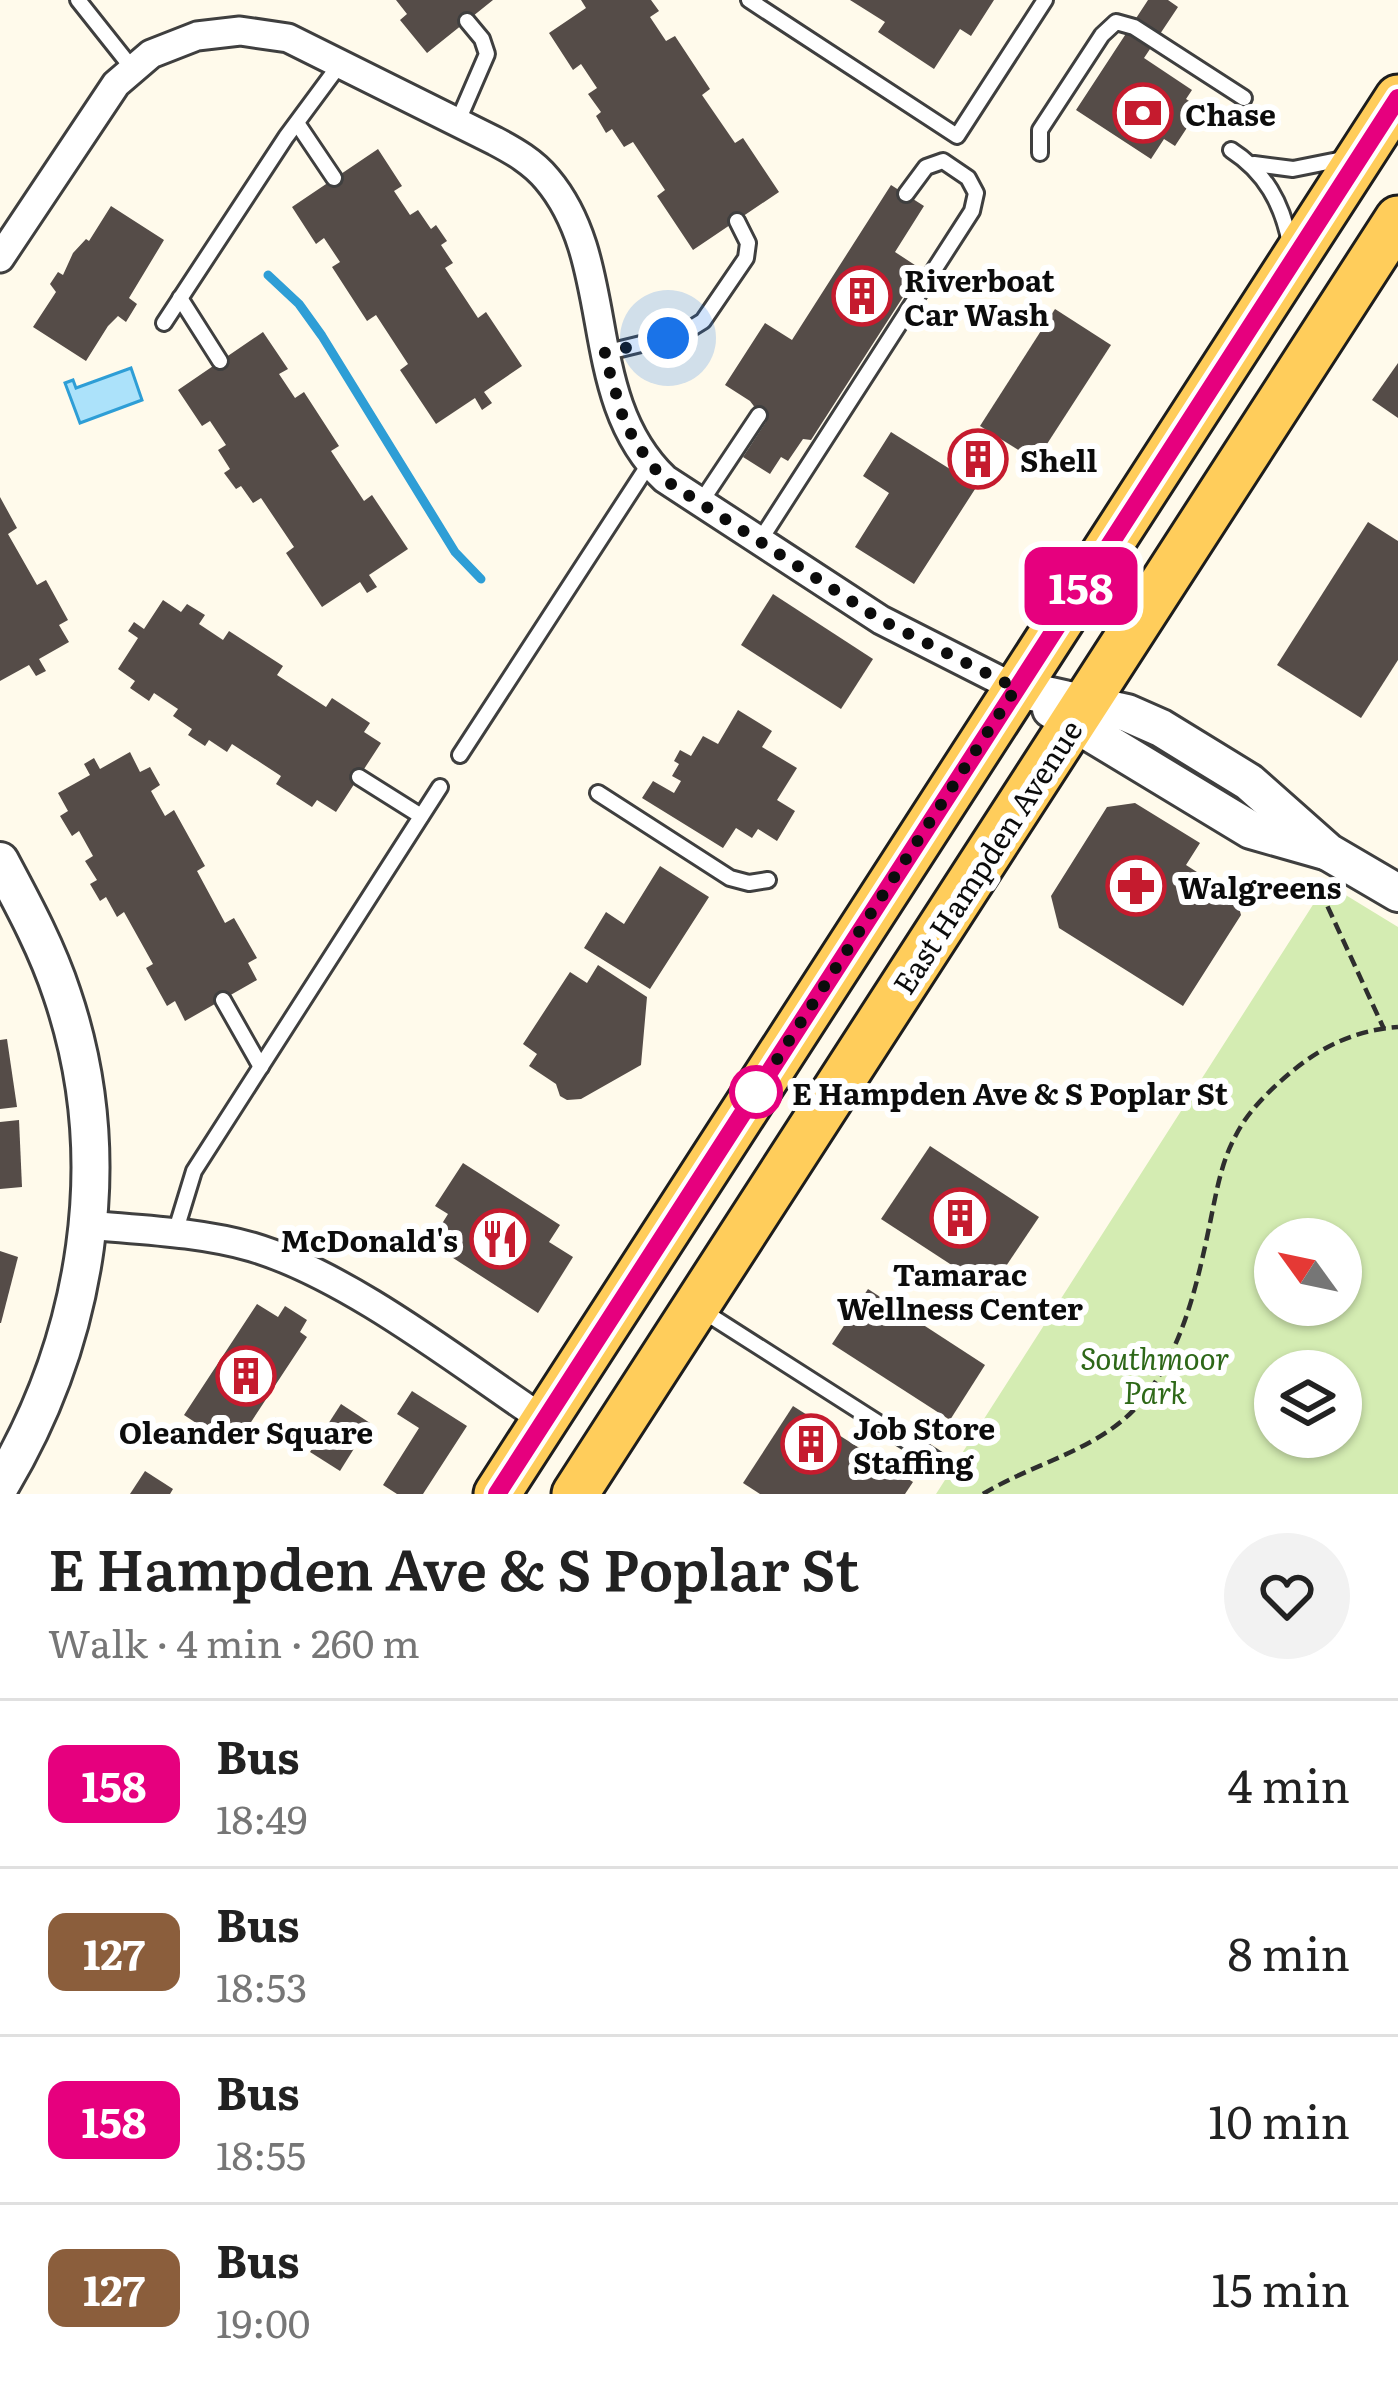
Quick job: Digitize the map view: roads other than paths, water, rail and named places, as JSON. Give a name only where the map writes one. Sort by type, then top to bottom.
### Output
[{"type":"main road","points":[[497,1494],[1398,98]]},
{"type":"main road","name":"East Hampden Avenue","points":[[577,1491],[1398,219]]},
{"type":"main road","points":[[544,1420],[574,1452],[577,1491]]},
{"type":"street","points":[[0,258],[98,107],[132,68],[174,43],[229,32],[267,33],[303,44],[525,159],[558,193],[581,246],[619,410],[650,464],[700,505],[881,620],[1016,688],[1079,712],[1251,830],[1328,852],[1398,893]]},
{"type":"street","points":[[0,862],[54,971],[72,1025],[87,1116],[88,1225],[75,1305],[58,1366],[28,1437],[0,1486]]},
{"type":"street","points":[[88,1225],[243,1244],[312,1271],[544,1420]]},
{"type":"lane","points":[[78,0],[132,68]]},
{"type":"lane","points":[[749,0],[957,136],[1045,0]]},
{"type":"lane","points":[[458,121],[487,54],[467,21]]},
{"type":"lane","points":[[1040,153],[1040,130],[1102,35],[1116,22],[1135,27],[1244,98]]},
{"type":"lane","points":[[164,323],[341,63]]},
{"type":"lane","points":[[297,123],[334,178]]},
{"type":"lane","points":[[1231,149],[1254,164],[1294,169],[1362,153]]},
{"type":"lane","points":[[759,542],[972,211],[976,193],[968,178],[944,161],[926,166],[906,194]]},
{"type":"lane","points":[[1254,164],[1281,212],[1292,260]]},
{"type":"lane","points":[[604,353],[682,334],[703,321],[746,258],[748,243],[736,221]]},
{"type":"lane","points":[[181,298],[220,361]]},
{"type":"lane","points":[[700,505],[759,415]]},
{"type":"lane","points":[[460,754],[650,464]]},
{"type":"lane","points":[[359,777],[422,816]]},
{"type":"lane","points":[[175,1233],[191,1177],[440,787]]},
{"type":"lane","points":[[598,793],[730,878],[749,884],[768,880]]},
{"type":"lane","points":[[223,1000],[261,1067]]},
{"type":"lane","points":[[696,1306],[941,1463]]},
{"type":"water","points":[[131,368],[142,400],[80,423],[65,383],[73,380],[76,388]]},
{"type":"waterway","points":[[268,275],[299,304],[322,336],[455,552],[481,579]]},
{"type":"place","name":"Chase","points":[[1143,113]]},
{"type":"place","name":"Riverboat Car Wash","points":[[862,296]]},
{"type":"place","name":"Shell","points":[[978,459]]},
{"type":"place","name":"Walgreens","points":[[1136,886]]},
{"type":"place","name":"E Hampden Ave & S Poplar St","points":[[756,1092]]},
{"type":"place","name":"Tamarac Wellness Center","points":[[960,1218]]},
{"type":"place","name":"McDonald's","points":[[500,1239]]},
{"type":"place","name":"Oleander Square","points":[[246,1376]]},
{"type":"place","name":"Job Store Staffing","points":[[811,1444]]},
{"type":"park label","name":"Southmoor Park","points":[[1155,1374]]}]
